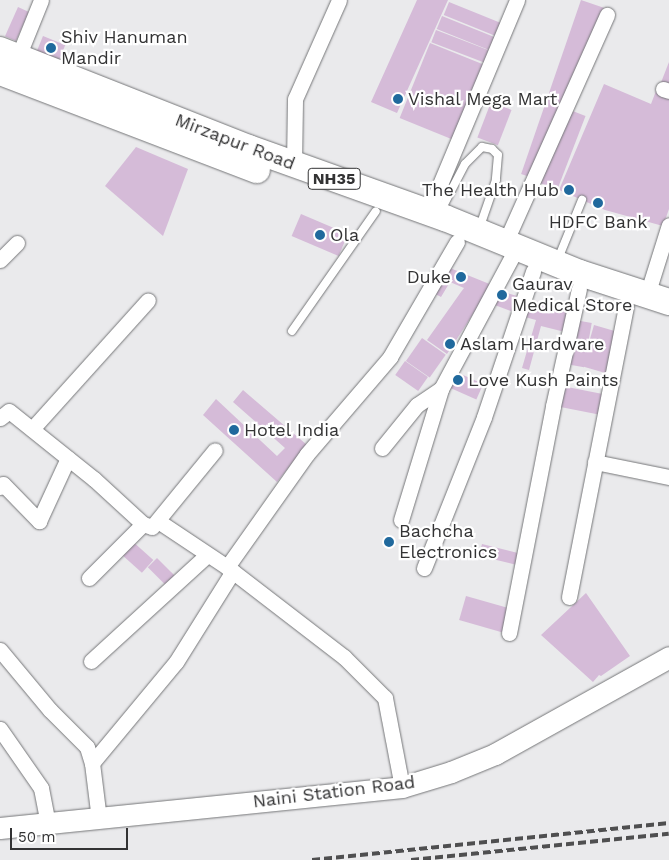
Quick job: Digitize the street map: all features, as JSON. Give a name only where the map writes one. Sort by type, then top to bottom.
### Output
[{"type":"highway","name":"Mirzapur Road","points":[[6,59],[433,214],[467,237]]},
{"type":"highway","name":"Mirzapur Road","points":[[6,59],[213,154],[376,211],[467,237],[647,301],[669,320]]},
{"type":"highway","name":"Mirzapur Road","points":[[524,257],[579,288],[647,301]]},
{"type":"street","points":[[6,59],[41,0]]},
{"type":"street","points":[[294,164],[295,99],[339,0]]},
{"type":"street","points":[[433,214],[517,0]]},
{"type":"street","points":[[424,568],[484,418],[524,257],[607,15]]},
{"type":"street","points":[[569,597],[595,462],[647,301],[669,225]]},
{"type":"street","points":[[92,764],[176,662],[230,569],[307,454],[390,357],[467,237]]},
{"type":"street","points":[[0,260],[17,244]]},
{"type":"street","points":[[401,520],[441,389],[524,257]]},
{"type":"street","points":[[509,633],[553,406],[579,288]]},
{"type":"street","points":[[32,429],[148,300]]},
{"type":"street","points":[[382,448],[417,405],[441,389]]},
{"type":"street","points":[[0,418],[9,411],[150,523],[230,569],[344,657],[385,698],[402,787]]},
{"type":"street","points":[[89,578],[150,523],[214,450]]},
{"type":"street","points":[[0,487],[3,484],[39,522],[68,458]]},
{"type":"street","points":[[595,462],[669,477]]},
{"type":"street","points":[[91,661],[207,555]]},
{"type":"street","points":[[0,650],[57,717],[87,747],[92,764],[99,818]]},
{"type":"street","name":"Naini Station Road","points":[[0,828],[402,787],[451,772],[495,754],[669,657]]},
{"type":"street","points":[[0,730],[41,788],[48,824]]},
{"type":"lane","points":[[433,214],[465,164],[482,147],[492,149],[498,155],[496,180],[467,237]]},
{"type":"lane","points":[[524,257],[582,200]]},
{"type":"lane","points":[[292,331],[376,211]]},
{"type":"building","points":[[417,0],[448,0],[397,113],[371,102]]},
{"type":"building","points":[[581,0],[604,8],[544,182],[521,174]]},
{"type":"building","points":[[449,2],[503,24],[498,37],[444,15]]},
{"type":"building","points":[[18,7],[29,12],[16,41],[5,36]]},
{"type":"building","points":[[442,16],[497,38],[491,51],[437,29]]},
{"type":"building","points":[[436,30],[492,52],[487,64],[431,42]]},
{"type":"building","name":"Shiv Hanuman Mandir","points":[[43,36],[65,45],[59,60],[37,51]]},
{"type":"building","points":[[430,43],[487,66],[456,141],[400,118]]},
{"type":"building","points":[[669,62],[669,88],[660,85]]},
{"type":"building","points":[[604,84],[651,104],[656,91],[669,95],[669,209],[663,226],[605,210],[559,190]]},
{"type":"building","points":[[491,102],[512,110],[498,145],[477,137]]},
{"type":"building","points":[[565,108],[586,116],[557,190],[537,182]]},
{"type":"building","points":[[136,147],[188,169],[163,236],[105,186]]},
{"type":"building","name":"Ola","points":[[301,214],[348,234],[339,256],[292,236]]},
{"type":"building","points":[[445,266],[492,285],[447,354],[427,340],[464,288],[450,282],[441,297],[430,291]]},
{"type":"building","points":[[498,290],[520,297],[516,313],[492,304]]},
{"type":"building","points":[[526,298],[569,312],[565,332],[541,326],[529,370],[522,368],[536,320],[521,316]]},
{"type":"building","points":[[575,320],[592,323],[584,367],[567,364]]},
{"type":"building","points":[[594,325],[618,332],[606,373],[582,366]]},
{"type":"building","points":[[422,338],[446,355],[430,378],[406,361]]},
{"type":"building","points":[[405,361],[428,377],[418,391],[395,375]]},
{"type":"building","points":[[454,371],[483,384],[476,400],[447,387]]},
{"type":"building","points":[[562,386],[605,394],[601,415],[558,407]]},
{"type":"building","name":"Hotel India","points":[[243,390],[307,445],[277,482],[203,415],[216,399],[277,456],[285,448],[233,402]]},
{"type":"building","points":[[131,540],[153,560],[142,573],[120,553]]},
{"type":"building","points":[[482,544],[522,554],[519,566],[479,556]]},
{"type":"building","points":[[157,558],[177,578],[168,587],[148,567]]},
{"type":"building","points":[[586,593],[630,656],[601,676],[599,675],[593,682],[541,635]]},
{"type":"building","points":[[466,596],[512,609],[505,633],[459,620]]},
{"type":"railway","points":[[312,860],[669,823]]},
{"type":"railway","points":[[411,860],[669,834]]},
{"type":"place","name":"Shiv Hanuman Mandir","points":[[51,48]]},
{"type":"place","name":"Vishal Mega Mart","points":[[398,99]]},
{"type":"place","name":"The Health Hub","points":[[569,190]]},
{"type":"place","name":"HDFC Bank","points":[[598,203]]},
{"type":"place","name":"Ola","points":[[320,235]]},
{"type":"place","name":"Duke","points":[[461,277]]},
{"type":"place","name":"Gaurav Medical Store","points":[[502,295]]},
{"type":"place","name":"Aslam Hardware","points":[[450,344]]},
{"type":"place","name":"Love Kush Paints","points":[[458,380]]},
{"type":"place","name":"Hotel India","points":[[234,430]]},
{"type":"place","name":"Bachcha Electronics","points":[[389,542]]}]
